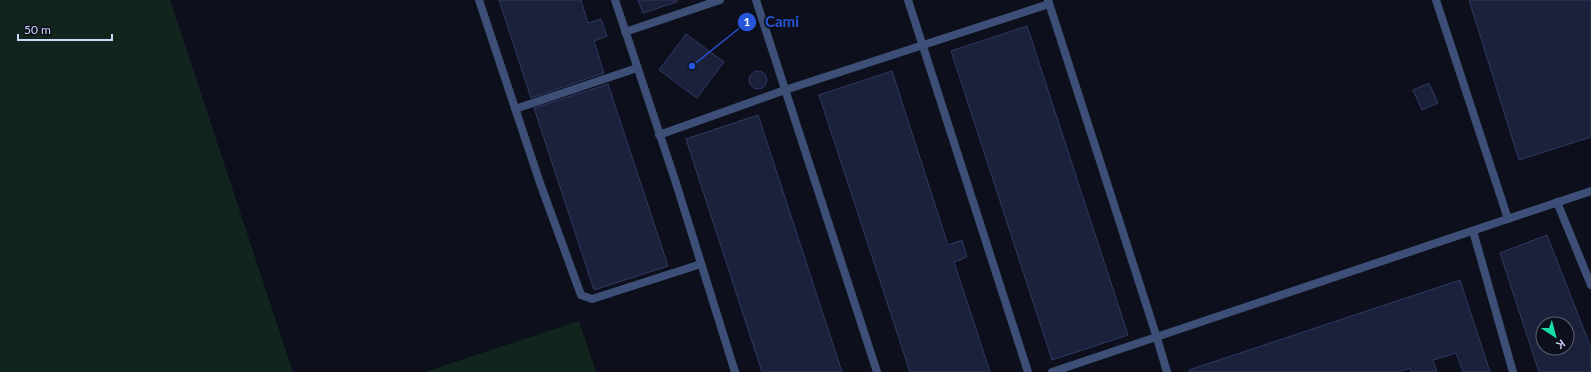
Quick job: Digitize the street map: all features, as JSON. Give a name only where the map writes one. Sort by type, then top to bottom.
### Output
[{"type":"street","points":[[479,0],[540,183],[581,295],[592,299],[701,264]]},
{"type":"street","points":[[614,0],[735,372]]},
{"type":"street","points":[[625,32],[720,0]]},
{"type":"street","points":[[756,0],[877,372]]},
{"type":"street","points":[[908,0],[1028,372]]},
{"type":"street","points":[[1436,0],[1508,219]]},
{"type":"street","points":[[659,135],[785,90],[1048,2],[1167,372]]},
{"type":"street","points":[[515,109],[637,68]]},
{"type":"street","points":[[1052,372],[1591,191]]},
{"type":"street","points":[[1557,202],[1591,285]]},
{"type":"street","points":[[1473,231],[1513,372]]},
{"type":"green space","points":[[0,0],[170,0],[293,372],[0,372]]},
{"type":"green space","points":[[579,321],[596,372],[425,372]]},
{"type":"building","points":[[499,0],[581,0],[588,23],[601,19],[607,36],[594,41],[604,73],[531,98]]},
{"type":"building","points":[[638,0],[677,0],[677,2],[643,13]]},
{"type":"building","points":[[1469,0],[1591,0],[1591,137],[1519,160]]},
{"type":"building","points":[[1027,26],[1128,335],[1052,360],[951,51]]},
{"type":"building","points":[[686,34],[724,62],[697,98],[659,70]]},
{"type":"building","points":[[754,71],[762,71],[767,76],[765,87],[762,89],[754,89],[749,84],[749,76]]},
{"type":"building","points":[[892,71],[948,245],[962,240],[967,257],[954,262],[990,372],[910,372],[819,95]]},
{"type":"building","points":[[1429,83],[1438,103],[1422,110],[1413,90]]},
{"type":"building","points":[[608,84],[668,266],[594,290],[534,108]]},
{"type":"building","points":[[758,115],[842,372],[762,372],[686,139]]},
{"type":"building","points":[[1547,235],[1591,348],[1591,372],[1539,372],[1500,253]]},
{"type":"building","points":[[1460,280],[1490,372],[1463,372],[1456,353],[1433,360],[1437,372],[1411,372],[1410,368],[1398,372],[1189,372],[1189,370]]},
{"type":"place","name":"Cami","points":[[692,66]]}]
